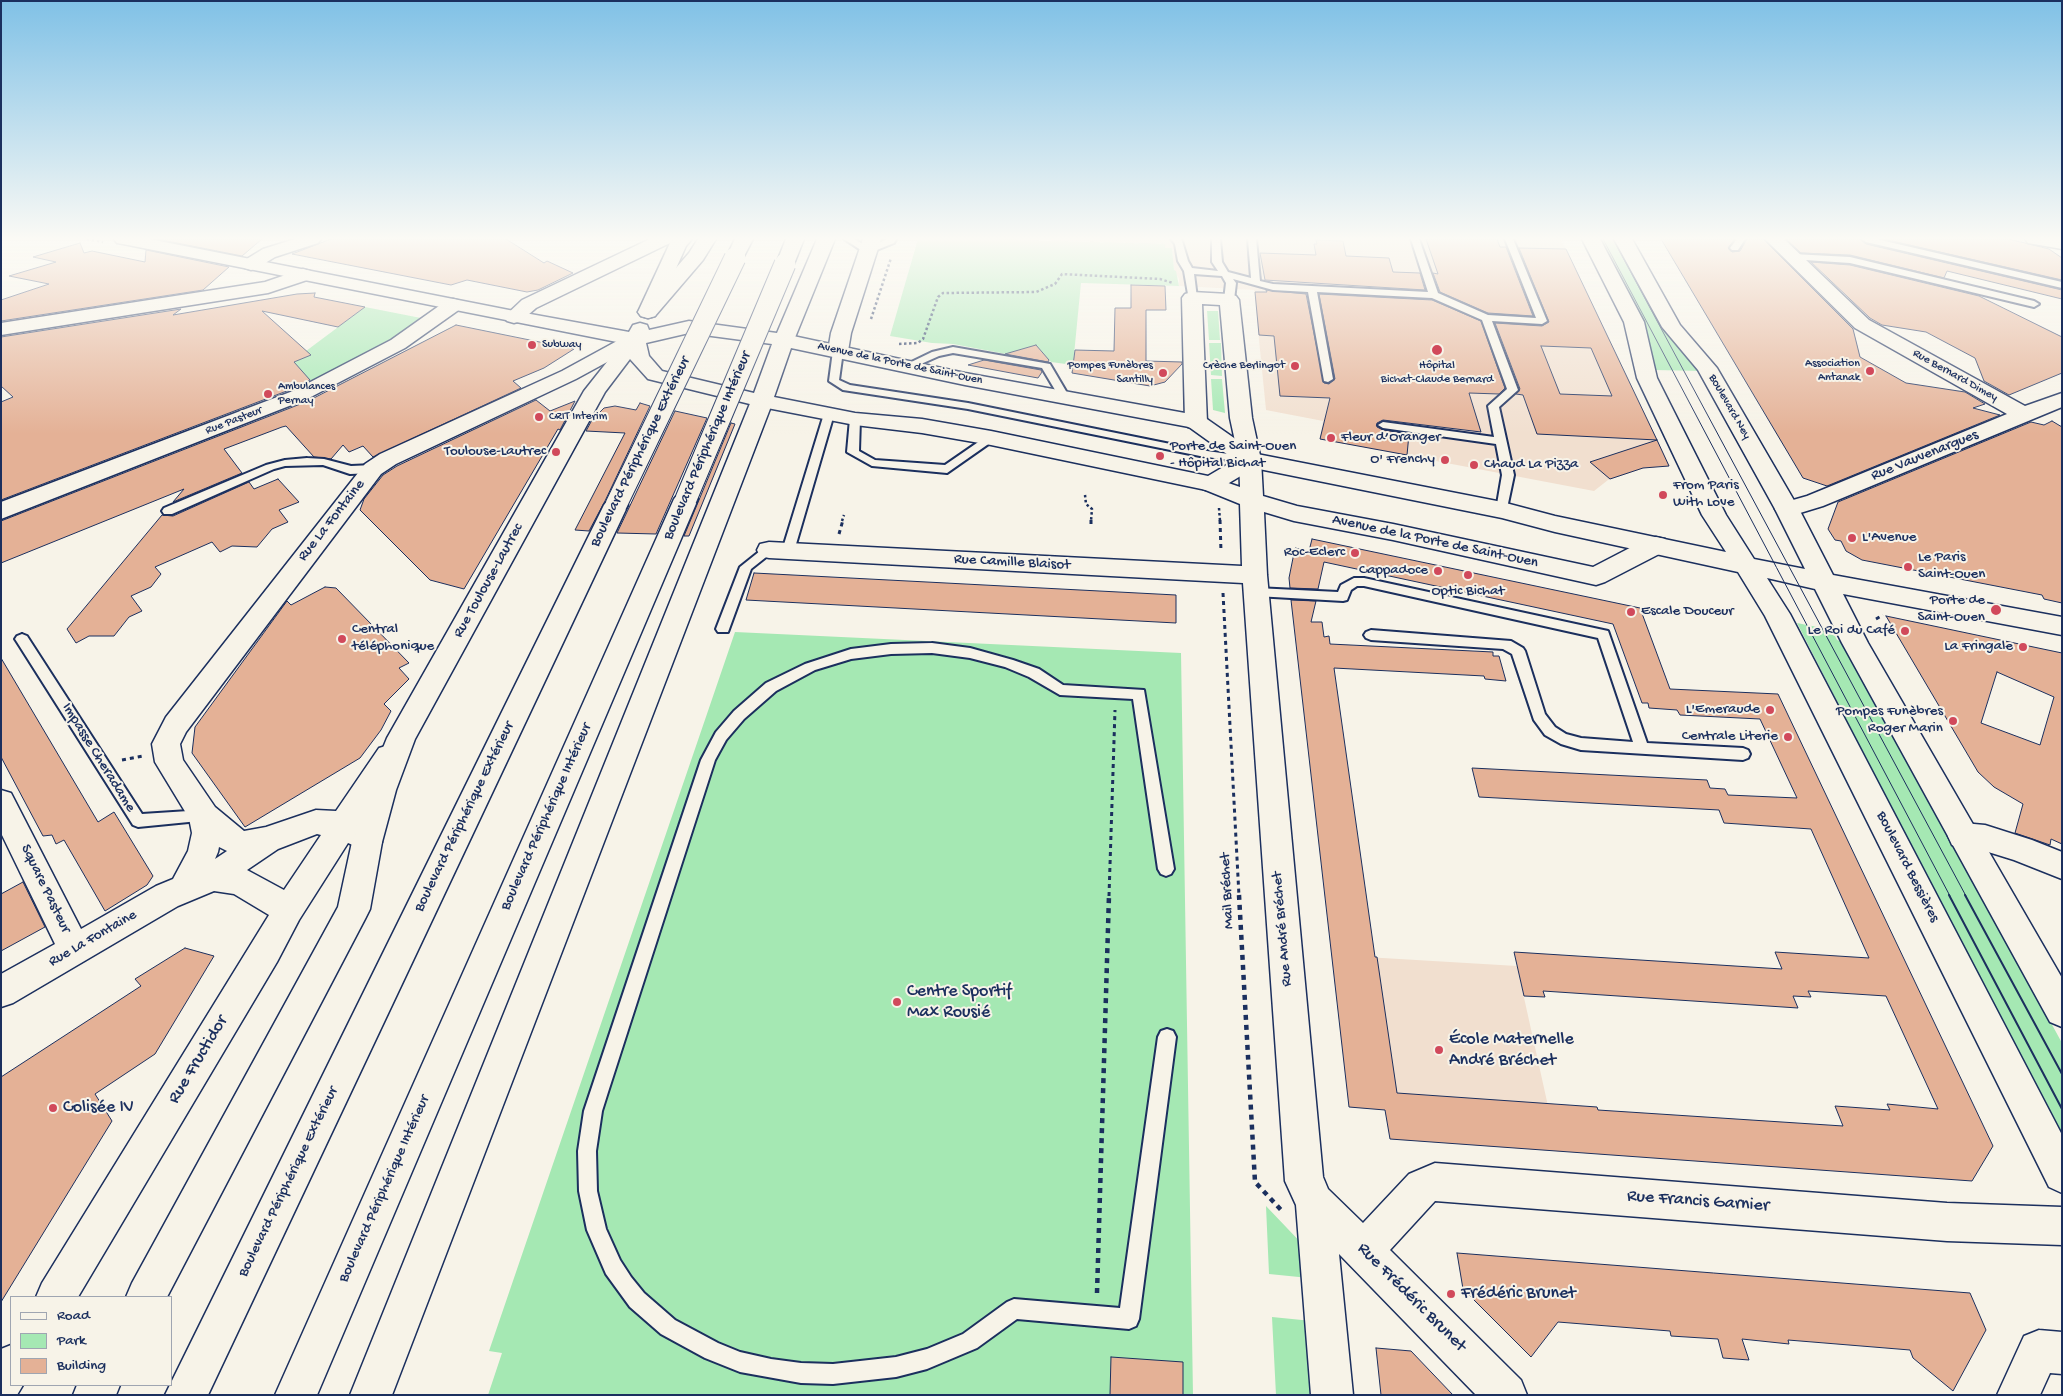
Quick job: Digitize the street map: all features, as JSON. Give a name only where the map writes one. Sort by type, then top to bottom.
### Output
[{"type":"main road","points":[[1,328],[156,304]]},
{"type":"main road","name":"Rue Pasteur","points":[[1,511],[300,395],[398,344],[453,304]]},
{"type":"main road","points":[[454,304],[635,339]]},
{"type":"main road","points":[[514,317],[529,304]]},
{"type":"main road","points":[[648,312],[651,304]]},
{"type":"main road","points":[[648,312],[655,304]]},
{"type":"main road","name":"Boulevard Périphérique Extérieur","points":[[186,1395],[713,304]]},
{"type":"main road","name":"Boulevard Périphérique Intérieur","points":[[296,1395],[682,508],[768,304]]},
{"type":"main road","points":[[371,1395],[799,304]]},
{"type":"main road","points":[[838,351],[841,333],[851,304]]},
{"type":"main road","points":[[1192,304],[1196,422]]},
{"type":"main road","name":"Rue André Bréchet","points":[[1229,304],[1241,418],[1250,460],[1256,583],[1304,1181],[1315,1202],[1332,1395]]},
{"type":"main road","points":[[1625,304],[1634,322],[1647,378],[1714,515],[1744,564]]},
{"type":"main road","name":"Boulevard Ney","points":[[1659,304],[1672,328],[1707,368],[1787,509],[1824,582]]},
{"type":"main road","name":"Rue Bernard Dimey","points":[[1842,304],[1862,324],[2025,415]]},
{"type":"main road","name":"Rue Toulouse-Lautrec","points":[[355,833],[381,790],[401,738],[596,391],[635,339],[648,312]]},
{"type":"main road","name":"Avenue de la Porte de Saint-Ouen","points":[[1656,545],[1596,576],[1393,532],[1294,513],[1252,500],[1211,484],[990,438],[922,426],[855,419],[762,401],[655,375],[639,358],[635,339],[689,327],[784,340],[1065,398],[1196,422],[1250,460],[1502,510],[1555,524],[1656,545],[1824,582],[2062,626]]},
{"type":"main road","name":"Rue La Fontaine","points":[[355,833],[316,822],[267,840],[244,844],[233,840],[204,816],[169,762],[166,744],[176,725],[373,469],[388,459],[569,375],[635,339]]},
{"type":"main road","name":"Rue Vauvenargues","points":[[1787,509],[1814,501],[2062,399]]},
{"type":"main road","points":[[1211,484],[1250,460]]},
{"type":"main road","name":"Rue Camille Blaisot","points":[[778,551],[1222,573],[1256,583]]},
{"type":"main road","name":"Boulevard Bessières","points":[[1744,564],[1777,614],[2062,1174]]},
{"type":"main road","points":[[1824,582],[1855,643],[2062,1011]]},
{"type":"main road","name":"Square Pasteur","points":[[1,802],[74,950]]},
{"type":"main road","name":"Rue La Fontaine","points":[[199,882],[207,833],[204,816]]},
{"type":"main road","points":[[147,1296],[354,909],[355,833]]},
{"type":"main road","name":"Rue Fructidor","points":[[57,1296],[265,952],[288,910],[355,833]]},
{"type":"main road","points":[[1963,836],[1985,838],[2062,866]]},
{"type":"main road","name":"Rue La Fontaine","points":[[1,992],[199,882],[267,840]]},
{"type":"main road","points":[[199,882],[239,881],[259,891],[288,910]]},
{"type":"main road","name":"Rue Francis Garnier","points":[[1363,1251],[1422,1187],[1435,1182],[1947,1222],[2062,1226]]},
{"type":"main road","name":"Rue Frédéric Brunet","points":[[1315,1202],[1506,1395]]},
{"type":"main road","points":[[2018,1395],[2039,1352],[2062,1353]]},
{"type":"main road","points":[[1,1382],[10,1368]]},
{"type":"lane","points":[[1315,304],[1328,379]]},
{"type":"lane","points":[[1455,304],[1486,318],[1542,321],[1535,304]]},
{"type":"lane","points":[[1486,318],[1513,390],[1493,406],[1508,475],[1502,510]]},
{"type":"lane","points":[[908,366],[936,354],[953,350],[1046,366],[1065,398]]},
{"type":"lane","points":[[838,351],[834,381],[847,388],[968,406],[1200,453],[1250,460]]},
{"type":"lane","points":[[723,629],[746,567],[778,551],[829,414]]},
{"type":"lane","points":[[855,419],[853,452],[872,463],[947,469],[990,438]]},
{"type":"lane","points":[[1383,425],[1501,441]]},
{"type":"lane","points":[[168,511],[270,467],[307,461],[324,462],[350,470],[373,469]]},
{"type":"lane","points":[[1256,583],[1343,597],[1345,588],[1354,582],[1364,582],[1603,634],[1642,748]]},
{"type":"lane","points":[[1371,635],[1506,644],[1518,651],[1540,716],[1550,731],[1561,738],[1581,744],[1743,754]]},
{"type":"lane","name":"Impasse Cheradame","points":[[22,639],[138,820],[204,816]]},
{"type":"lane","points":[[1166,869],[1138,694],[1060,690],[1022,668],[990,657],[951,650],[911,648],[871,651],[823,662],[784,680],[749,705],[721,736],[704,772],[593,1111],[587,1151],[588,1191],[595,1224],[604,1249],[624,1284],[637,1300],[668,1328],[712,1351],[740,1362],[771,1369],[801,1373],[833,1374],[865,1372],[896,1367],[948,1350],[983,1332],[1014,1310],[1129,1319],[1167,1037]]},
{"type":"path","points":[[920,340],[935,304]]},
{"type":"path","points":[[1085,495],[1086,504],[1092,509],[1091,524]]},
{"type":"path","name":"Mail Bréchet","points":[[1219,507],[1254,1182],[1319,1248]]},
{"type":"path","points":[[1096,1316],[1116,693]]},
{"type":"path","points":[[102,764],[167,752]]},
{"type":"shaded area","name":"Hôpital Bichat-Claude Bernard","points":[[1255,304],[1592,304],[1670,466],[1645,468],[1608,480],[1594,491],[1320,439],[1323,421],[1266,410]]},
{"type":"shaded area","name":"École Maternelle André Bréchet","points":[[1332,955],[1517,966],[1548,1106],[1557,1107],[1566,1152],[1390,1139],[1385,1110],[1349,1107]]},
{"type":"green space","points":[[899,304],[1079,304],[1073,365],[1051,362],[1036,345],[1006,354],[953,344],[932,343],[890,336]]},
{"type":"green space","points":[[1632,304],[1653,304],[1665,326],[1701,371],[1654,370]]},
{"type":"green space","points":[[365,307],[421,318],[391,341],[311,381],[293,362],[310,355],[306,351]]},
{"type":"green space","points":[[1207,311],[1218,311],[1220,340],[1209,340]]},
{"type":"green space","points":[[1209,343],[1221,343],[1222,376],[1211,375]]},
{"type":"green space","points":[[1211,379],[1222,379],[1225,413],[1213,410]]},
{"type":"green space","points":[[1797,623],[1832,630],[1837,640],[1843,642],[2062,1043],[2062,1153],[1933,889]]},
{"type":"green space","name":"Centre Sportif Max Rousié","points":[[735,632],[1181,653],[1193,1395],[488,1395],[502,1353],[489,1351]]},
{"type":"green space","points":[[1266,1206],[1307,1249],[1309,1278],[1269,1274]]},
{"type":"green space","points":[[1272,1317],[1312,1321],[1318,1395],[1276,1395]]},
{"type":"building","points":[[1,304],[111,304],[1,321]]},
{"type":"building","points":[[237,304],[350,304],[365,307],[338,327],[262,311],[311,355],[294,362],[310,380],[292,389],[1,500],[1,402],[13,397],[1,386],[1,337],[181,309],[173,315]]},
{"type":"building","points":[[1131,304],[1166,304],[1166,310],[1146,310],[1146,361],[1182,362],[1182,364],[1165,382],[1150,386],[1072,373],[1075,350],[1114,351],[1115,308],[1131,308]]},
{"type":"building","points":[[1256,304],[1308,304],[1324,383],[1329,384],[1335,379],[1321,304],[1442,304],[1481,321],[1505,388],[1499,394],[1469,393],[1481,432],[1383,420],[1377,423],[1377,427],[1383,430],[1409,434],[1407,455],[1320,439],[1330,398],[1280,396],[1274,336],[1259,335]]},
{"type":"building","points":[[1468,304],[1528,304],[1533,316],[1488,313]]},
{"type":"building","points":[[1542,304],[1592,304],[1657,440],[1537,434],[1523,395],[1516,394],[1520,389],[1495,323],[1542,326],[1549,322]],"holes":[[[1541,346],[1591,348],[1612,396],[1560,394]]]},
{"type":"building","points":[[1700,304],[1828,304],[1853,329],[1860,357],[1906,383],[1965,392],[1985,404],[1973,408],[2000,415],[1827,486],[1803,478]]},
{"type":"building","points":[[1855,304],[1995,304],[2062,337],[2062,373],[2009,395],[1984,381],[1975,358],[1926,332],[1882,325],[1870,318]]},
{"type":"building","points":[[456,325],[574,349],[544,368],[513,381],[521,388],[373,457],[363,446],[349,452],[343,445],[331,459],[314,457],[286,426],[282,427],[224,449],[242,473],[173,502],[184,489],[1,563],[1,521],[308,401]]},
{"type":"building","points":[[1036,345],[1049,360],[1048,362],[1005,354]]},
{"type":"building","points":[[984,360],[1041,370],[1042,372],[1038,378],[968,365]]},
{"type":"building","points":[[536,400],[550,411],[575,401],[560,430],[558,429],[464,589],[430,580],[360,510],[364,499],[383,475],[397,466]]},
{"type":"building","points":[[640,403],[650,406],[605,501],[589,531],[575,530],[625,433],[586,431],[592,420],[604,408],[615,406],[636,410]]},
{"type":"building","points":[[675,411],[707,418],[656,534],[617,533]]},
{"type":"building","points":[[2052,421],[2062,427],[2062,603],[2044,599],[2042,595],[1862,560],[1846,551],[1841,541],[1835,540],[1828,529],[1838,502],[2031,422],[2044,425]]},
{"type":"building","points":[[731,423],[735,424],[689,536],[684,536]]},
{"type":"building","points":[[1657,440],[1669,466],[1643,468],[1610,479],[1590,462]]},
{"type":"building","points":[[278,479],[299,502],[279,510],[288,522],[272,529],[257,547],[232,546],[220,552],[212,542],[155,567],[161,574],[151,587],[131,596],[142,611],[129,617],[114,636],[89,636],[76,643],[67,629],[162,515],[173,516],[249,482],[254,489]]},
{"type":"building","points":[[1312,539],[1640,608],[1670,689],[1778,694],[1993,1146],[1972,1181],[1390,1139],[1385,1110],[1349,1107],[1291,600],[1316,601],[1311,622],[1322,622],[1324,637],[1329,636],[1330,644],[1493,652],[1493,656],[1499,656],[1506,681],[1485,679],[1484,676],[1334,668],[1375,957],[1377,957],[1397,1093],[1597,1107],[1598,1110],[1843,1126],[1835,1106],[1890,1110],[1887,1104],[1938,1109],[1886,996],[1808,991],[1811,997],[1793,996],[1798,1008],[1543,991],[1545,997],[1524,996],[1514,952],[1782,969],[1775,952],[1869,958],[1811,829],[1724,823],[1719,810],[1479,797],[1472,768],[1707,780],[1710,788],[1725,789],[1728,795],[1797,798],[1760,719],[1680,715],[1677,710],[1649,708],[1648,703],[1642,703],[1613,624],[1324,562],[1318,589],[1290,588],[1289,578],[1295,548],[1309,551]]},
{"type":"building","points":[[754,573],[1176,595],[1176,623],[746,600]]},
{"type":"building","points":[[325,587],[336,588],[409,663],[399,668],[409,679],[384,704],[391,711],[381,730],[360,758],[245,827],[192,753],[195,727],[287,601],[291,605]]},
{"type":"building","points":[[1886,616],[2062,653],[2062,844],[2051,839],[2050,845],[2015,833],[2023,804],[1994,787],[1978,772]],"holes":[[[1997,672],[2054,697],[2040,745],[1981,723]]]},
{"type":"building","points":[[1,658],[98,822],[114,812],[153,876],[147,885],[105,911],[64,840],[56,844],[52,835],[43,836],[1,757]]},
{"type":"building","points":[[23,882],[45,927],[1,951],[1,894]]},
{"type":"building","name":"Colisée IV","points":[[185,948],[214,956],[155,1054],[95,1094],[112,1121],[1,1302],[1,1077],[141,986],[135,979]]},
{"type":"building","points":[[1457,1253],[1970,1293],[1986,1330],[1953,1391],[1913,1358],[1910,1350],[1788,1340],[1789,1344],[1742,1339],[1749,1360],[1723,1358],[1718,1339],[1671,1336],[1670,1331],[1558,1322],[1531,1357],[1463,1289]]},
{"type":"building","points":[[1376,1348],[1411,1351],[1453,1395],[1381,1395]]},
{"type":"building","points":[[1111,1357],[1183,1362],[1183,1395],[1110,1395]]},
{"type":"tram line","points":[[1637,304],[1950,896]]},
{"type":"tram line","points":[[1648,304],[1966,896]]},
{"type":"tram line","points":[[1949,895],[2062,1109]]},
{"type":"tram line","points":[[1965,895],[2062,1074]]},
{"type":"place","name":"Subway","points":[[532,345]]},
{"type":"place","name":"Hôpital Bichat-Claude Bernard","points":[[1437,350]]},
{"type":"place","name":"Crèche Berlingot","points":[[1295,366]]},
{"type":"place","name":"Association Antanak","points":[[1870,371]]},
{"type":"place","name":"Pompes Funèbres Santilly","points":[[1163,373]]},
{"type":"place","name":"Ambulances Pernay","points":[[268,394]]},
{"type":"place","name":"CRIT Interim","points":[[539,417]]},
{"type":"place","name":"Fleur d’Oranger","points":[[1331,438]]},
{"type":"place","name":"Toulouse-Lautrec","points":[[556,452]]},
{"type":"place","name":"Porte de Saint-Ouen - Hôpital Bichat","points":[[1160,456]]},
{"type":"place","name":"O' Frenchy","points":[[1445,460]]},
{"type":"place","name":"Chaud La Pizza","points":[[1474,465]]},
{"type":"place","name":"From Paris With Love","points":[[1663,495]]},
{"type":"place","name":"L'Avenue","points":[[1852,538]]},
{"type":"place","name":"Roc-Eclerc","points":[[1355,553]]},
{"type":"place","name":"Le Paris Saint-Ouen","points":[[1908,567]]},
{"type":"place","name":"Cappadoce","points":[[1438,571]]},
{"type":"place","name":"Optic Bichat","points":[[1468,575]]},
{"type":"place","name":"Porte de Saint-Ouen","points":[[1996,610]]},
{"type":"place","name":"Escale Douceur","points":[[1631,612]]},
{"type":"place","name":"Le Roi du Café","points":[[1905,631]]},
{"type":"place","name":"Central téléphonique","points":[[342,639]]},
{"type":"place","name":"La Fringale","points":[[2023,647]]},
{"type":"place","name":"L'Emeraude","points":[[1770,710]]},
{"type":"place","name":"Pompes Funèbres Roger Marin","points":[[1953,721]]},
{"type":"place","name":"Centrale Literie","points":[[1788,737]]},
{"type":"place","name":"Centre Sportif Max Rousié","points":[[897,1002]]},
{"type":"place","name":"École Maternelle André Bréchet","points":[[1439,1050]]},
{"type":"place","name":"Colisée IV","points":[[53,1108]]},
{"type":"place","name":"Frédéric Brunet","points":[[1451,1294]]}]
